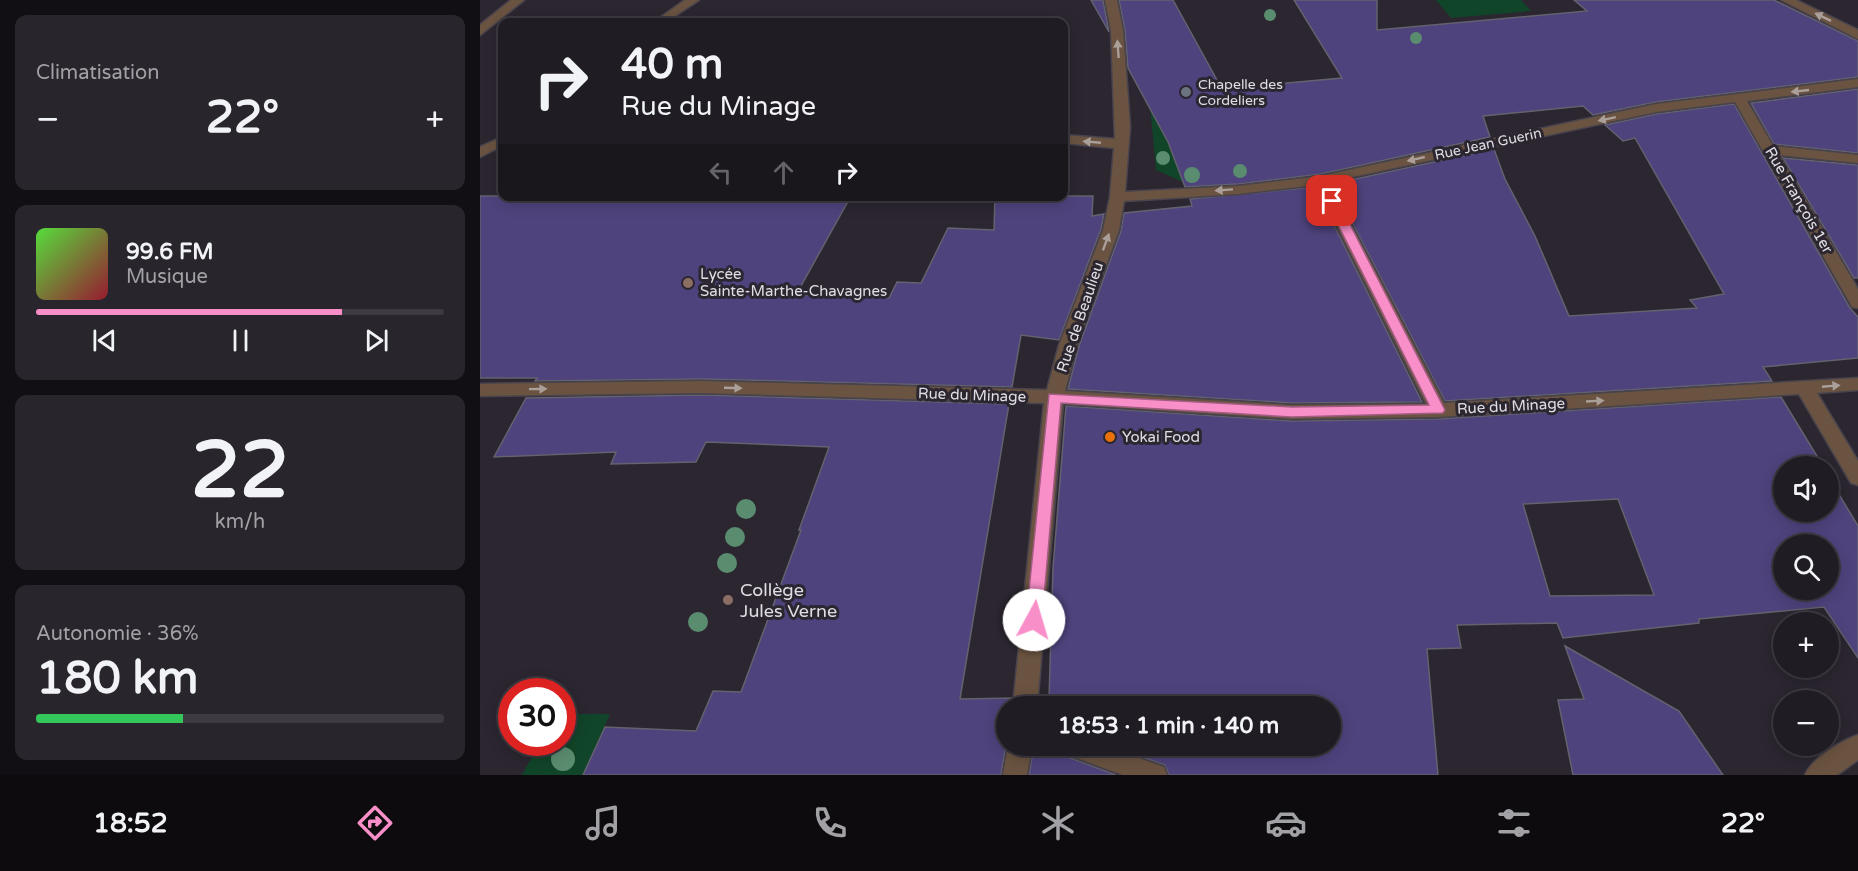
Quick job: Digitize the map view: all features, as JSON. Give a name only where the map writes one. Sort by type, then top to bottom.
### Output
[{"type":"street","points":[[480,31],[518,0]]},
{"type":"street","points":[[665,18],[693,0]]},
{"type":"street","name":"Rue de Beaulieu","points":[[1026,696],[1054,397],[1068,345],[1111,231],[1117,197],[1123,127],[1117,30],[1111,0]]},
{"type":"street","points":[[1787,0],[1858,35]]},
{"type":"street","name":"Rue Jean Guerin","points":[[1117,197],[1238,190],[1321,180],[1656,108],[1858,83]]},
{"type":"street","name":"Rue François 1er","points":[[1738,97],[1771,150],[1858,303]]},
{"type":"street","points":[[1068,139],[1120,144]]},
{"type":"street","points":[[480,153],[498,143]]},
{"type":"street","points":[[1771,150],[1858,159]]},
{"type":"street","points":[[1321,180],[1438,410]]},
{"type":"street","name":"Rue du Minage","points":[[480,390],[701,387],[1054,397],[1292,412],[1438,410],[1858,384]]},
{"type":"street","points":[[1805,388],[1858,478]]},
{"type":"street","points":[[1817,775],[1858,746]]},
{"type":"street","points":[[1015,775],[1018,756]]},
{"type":"street","points":[[1103,756],[1155,775]]},
{"type":"green space","points":[[1436,0],[1521,0],[1531,11],[1451,18]]},
{"type":"green space","points":[[1149,95],[1185,183],[1156,170]]},
{"type":"green space","points":[[576,714],[610,714],[583,775],[522,775],[532,756],[576,756]]},
{"type":"building","points":[[1091,0],[1103,0],[1109,32]]},
{"type":"building","points":[[1119,0],[1173,0],[1222,89],[1342,78],[1294,0],[1377,0],[1377,30],[1587,11],[1574,0],[1774,0],[1858,41],[1858,77],[1656,102],[1593,115],[1583,106],[1483,116],[1490,137],[1321,174],[1238,184],[1185,187],[1168,142],[1128,68],[1125,30]]},
{"type":"building","points":[[1858,89],[1858,153],[1774,144],[1751,103]]},
{"type":"building","points":[[1734,104],[1850,308],[1858,317],[1858,358],[1763,367],[1772,381],[1445,401],[1332,184],[1494,149],[1505,179],[1535,236],[1569,316],[1697,308],[1690,300],[1724,294],[1635,138],[1623,141],[1605,125],[1656,114]]},
{"type":"building","points":[[1783,158],[1858,165],[1858,278],[1854,278]]},
{"type":"building","points":[[1315,187],[1422,402],[1292,403],[1068,389],[1079,346],[1121,231],[1124,213],[1192,206],[1190,199]]},
{"type":"building","points":[[480,196],[498,196],[498,201],[848,201],[796,295],[889,298],[897,282],[921,283],[948,228],[994,230],[995,201],[1068,201],[1068,196],[1093,196],[1092,216],[1104,214],[1101,229],[1059,340],[1021,335],[1012,387],[701,379],[535,381],[537,378],[480,378]]},
{"type":"building","points":[[701,395],[1009,404],[960,699],[996,698],[996,756],[1004,756],[1001,775],[583,775],[605,727],[696,731],[713,691],[741,692],[829,447],[706,442],[696,462],[611,464],[616,452],[494,457],[526,398]]},
{"type":"building","points":[[1781,397],[1817,456],[1773,456],[1773,522],[1839,522],[1839,494],[1858,526],[1858,658],[1839,630],[1839,612],[1827,612],[1824,607],[1699,619],[1699,623],[1563,638],[1557,623],[1457,625],[1461,648],[1427,649],[1438,775],[1169,775],[1165,765],[1139,756],[1341,756],[1341,696],[1049,696],[1053,568],[1066,406],[1292,421],[1438,419]],"holes":[[[1618,499],[1654,595],[1550,596],[1523,504]]]},
{"type":"building","points":[[1565,646],[1679,711],[1723,775],[1573,775],[1558,700],[1584,699]]},
{"type":"building","points":[[1032,756],[1065,756],[1116,775],[1029,775]]},
{"type":"place","name":"Chapelle des Cordeliers","points":[[1186,92]]},
{"type":"place","name":"Lycée Sainte-Marthe-Chavagnes","points":[[688,283]]},
{"type":"place","name":"Yokai Food","points":[[1110,437]]},
{"type":"place","name":"Collège Jules Verne","points":[[728,600]]},
{"type":"route","points":[[1034,620],[1054,397],[1292,412],[1438,410],[1332,201]]}]
